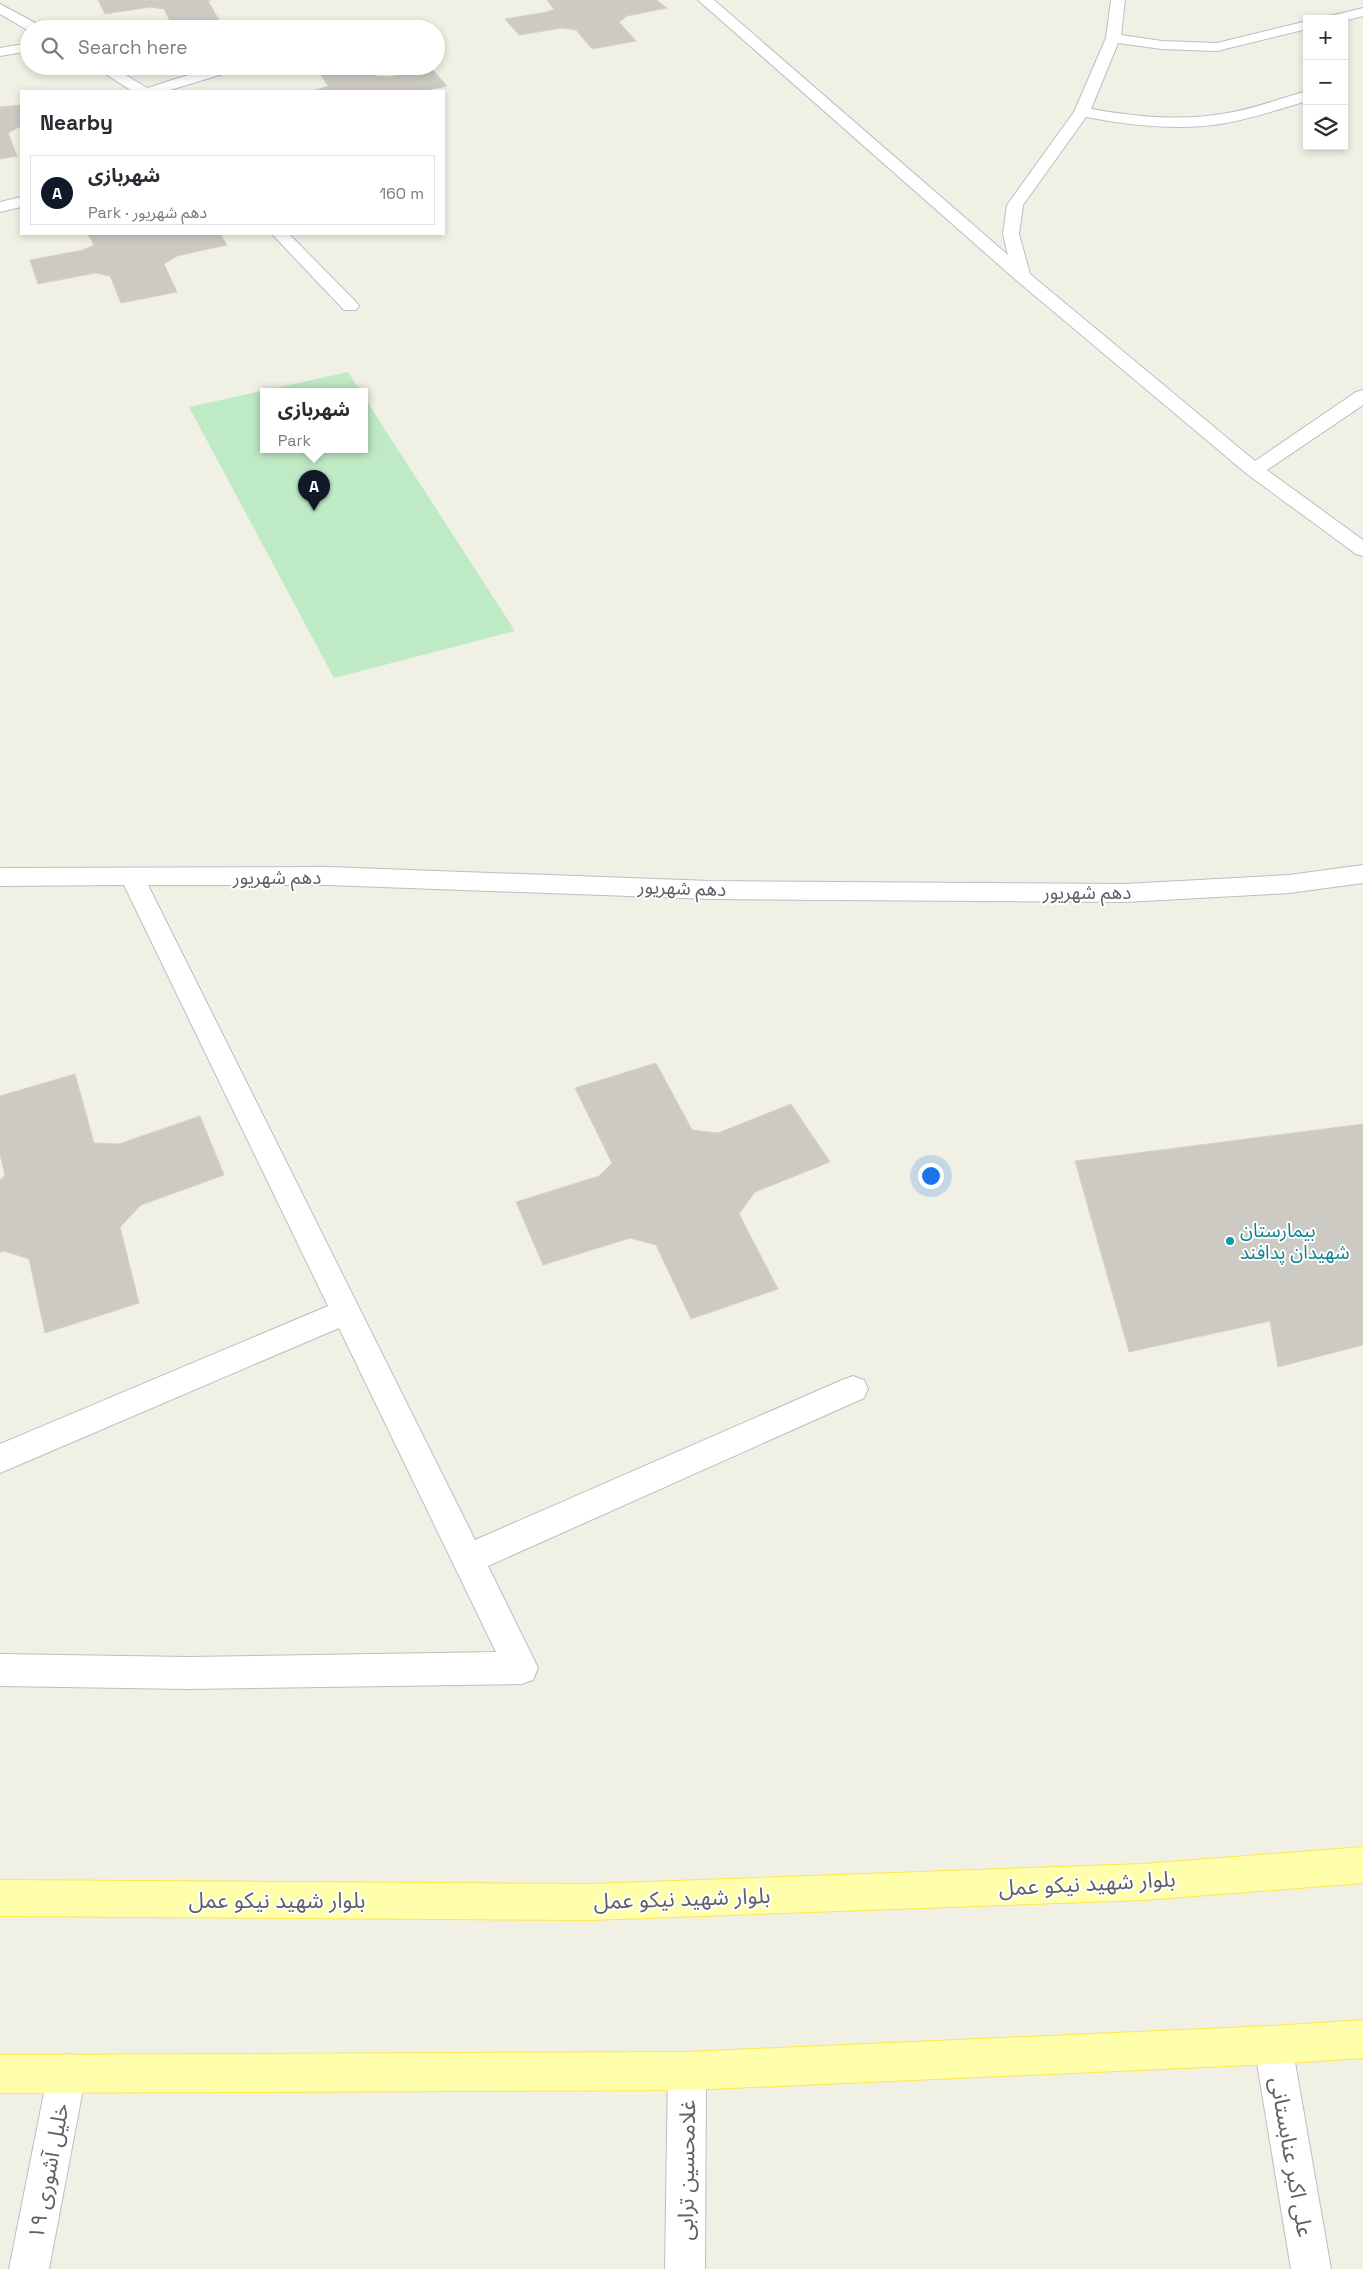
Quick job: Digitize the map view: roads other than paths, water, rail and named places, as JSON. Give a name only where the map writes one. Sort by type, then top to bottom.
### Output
[{"type":"main road","name":"بلوار شهید نیکو عمل","points":[[0,1898],[591,1902],[1143,1882],[1363,1865]]},
{"type":"main road","points":[[0,2074],[687,2071],[1273,2045],[1363,2039]]},
{"type":"street","points":[[10,0],[0,6],[22,20]]},
{"type":"street","points":[[704,0],[1022,276],[1254,470],[1358,541]]},
{"type":"street","points":[[1022,276],[1011,234],[1015,204],[1082,112],[1113,38],[1118,0]]},
{"type":"street","points":[[1348,16],[1363,12]]},
{"type":"street","points":[[1113,38],[1162,44],[1217,47],[1303,27]]},
{"type":"street","points":[[0,52],[20,49]]},
{"type":"street","points":[[115,75],[140,90]]},
{"type":"street","points":[[155,90],[204,75]]},
{"type":"street","points":[[1082,112],[1126,120],[1184,123],[1233,118],[1303,97]]},
{"type":"street","points":[[0,207],[20,202]]},
{"type":"street","points":[[281,235],[350,306]]},
{"type":"street","points":[[1254,470],[1363,396]]},
{"type":"street","name":"دهم شهریور","points":[[0,877],[328,876],[710,890],[1125,893],[1289,884],[1363,874]]},
{"type":"street","points":[[0,1670],[188,1673],[520,1668],[132,877]]},
{"type":"street","points":[[0,1459],[345,1312]]},
{"type":"street","points":[[467,1559],[853,1389]]},
{"type":"street","name":"علی اکبر عنابستانی","points":[[1273,2045],[1311,2269]]},
{"type":"street","name":"غلامحسین ترابی","points":[[685,2269],[687,2071]]},
{"type":"street","name":"خلیل آشوری ۱۹","points":[[29,2269],[67,2073]]},
{"type":"place","name":"شهربازی","points":[[314,511]]},
{"type":"place","name":"بیمارستان شهیدان پدافند","points":[[1230,1241]]}]
